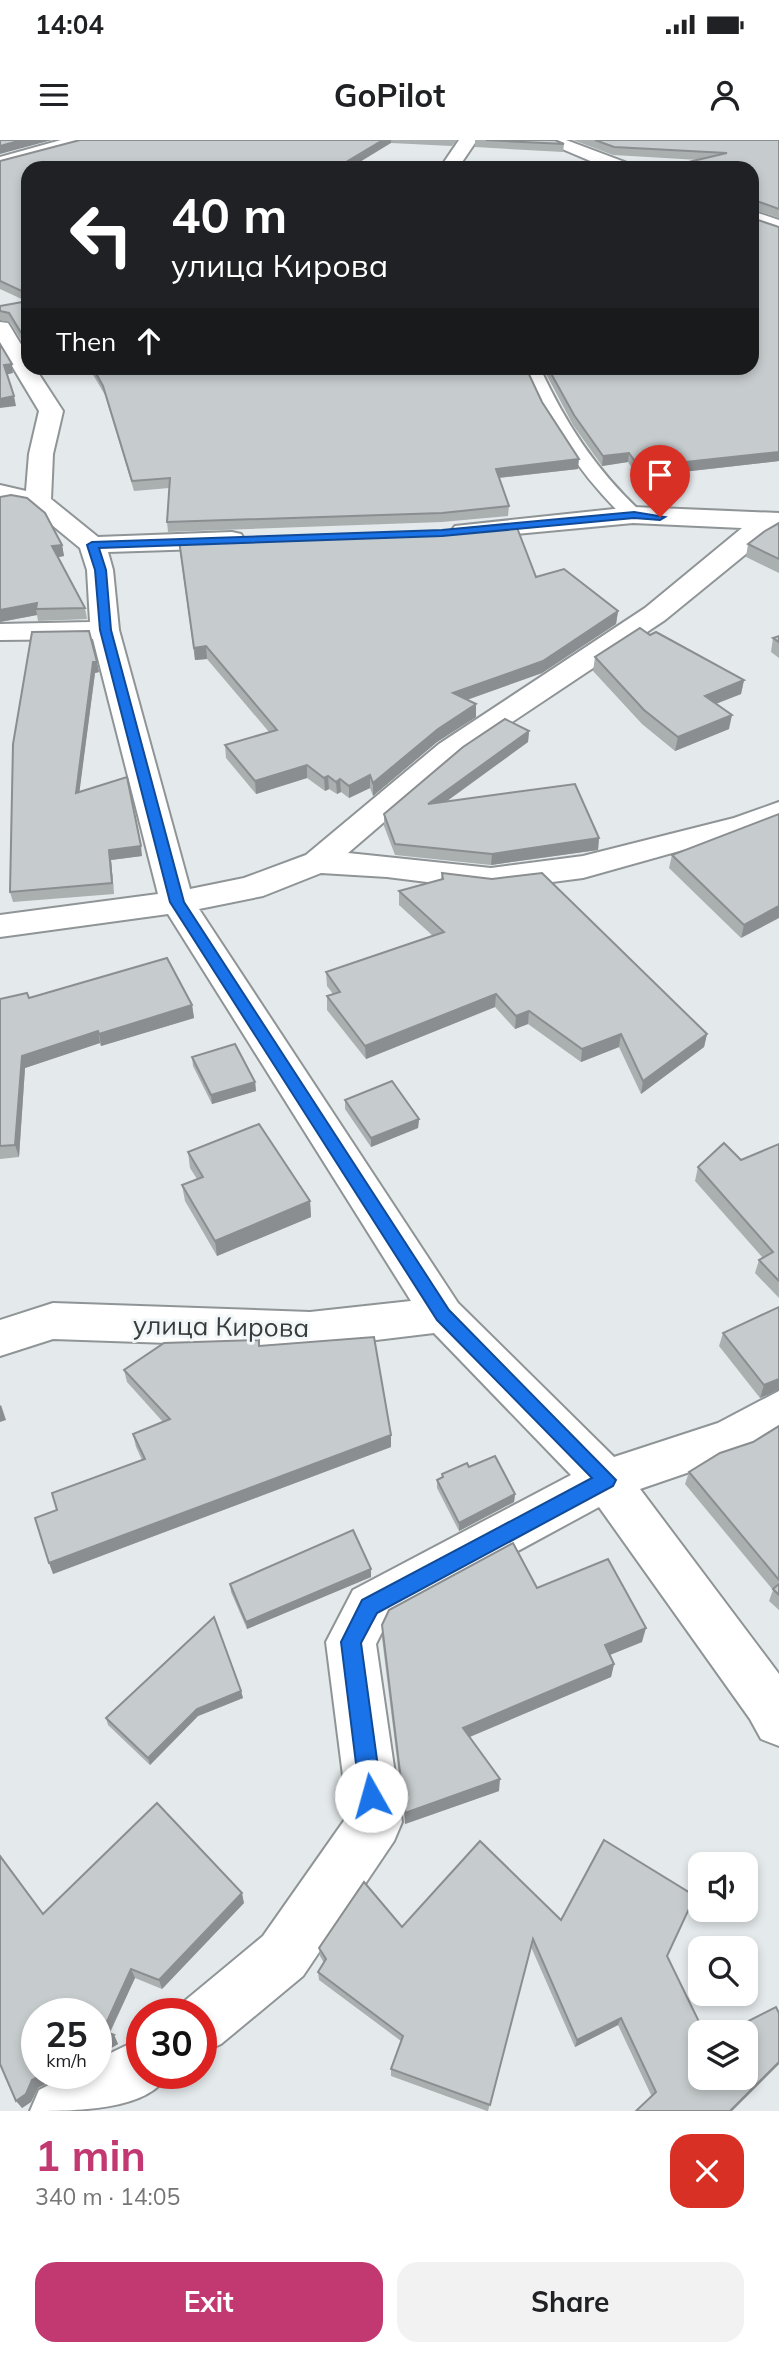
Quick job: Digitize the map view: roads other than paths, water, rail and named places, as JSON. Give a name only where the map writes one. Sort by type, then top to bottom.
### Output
[{"type":"street","points":[[3,156],[80,140]]},
{"type":"street","points":[[454,161],[468,140]]},
{"type":"street","points":[[550,140],[606,161]]},
{"type":"street","points":[[759,220],[779,227]]},
{"type":"street","points":[[6,323],[21,352]]},
{"type":"street","points":[[33,375],[51,411],[41,454],[38,501]]},
{"type":"street","points":[[0,493],[38,501],[92,545],[100,570],[105,630],[177,902],[443,1315],[606,1480],[768,1701],[779,1721]]},
{"type":"street","points":[[442,533],[634,515],[773,521]]},
{"type":"street","points":[[0,926],[177,902],[251,888],[318,862],[450,750],[655,614],[773,521]]},
{"type":"street","points":[[92,545],[260,540]]},
{"type":"street","points":[[0,632],[105,630]]},
{"type":"street","points":[[318,862],[387,866],[491,879],[583,867],[745,825],[779,812]]},
{"type":"street","name":"улица Кирова","points":[[0,1338],[53,1321],[310,1330],[443,1315]]},
{"type":"street","points":[[217,2011],[283,1956],[375,1822],[351,1642],[370,1606],[606,1480],[732,1438],[779,1410]]},
{"type":"street","points":[[60,2111],[126,2076]]},
{"type":"lane","points":[[535,375],[547,404],[604,488],[634,515]]}]
